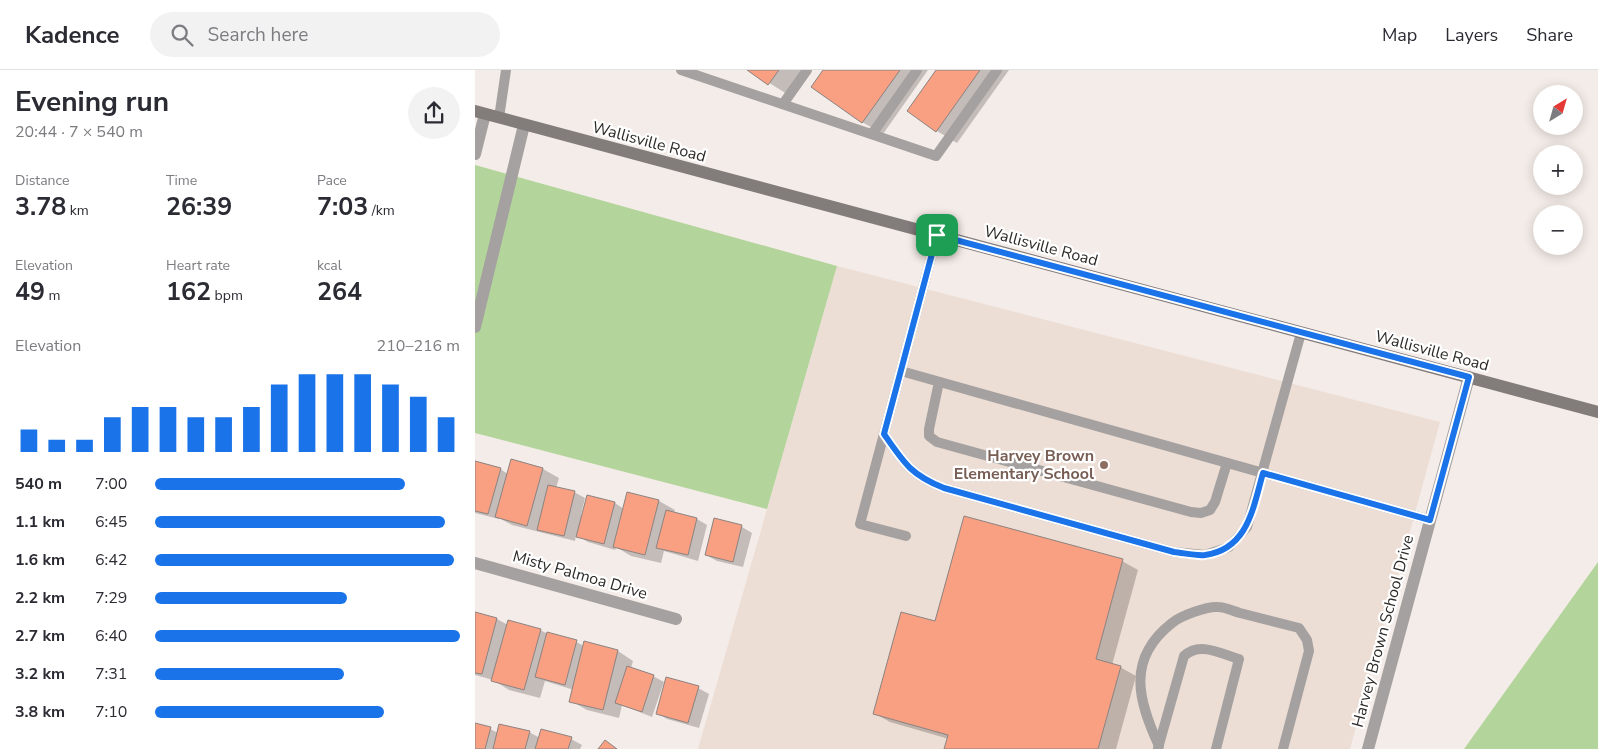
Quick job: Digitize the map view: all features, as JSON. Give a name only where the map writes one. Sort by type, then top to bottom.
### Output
[{"type":"main road","name":"Wallisville Road","points":[[480,113],[1598,412]]},
{"type":"street","points":[[475,154],[480,113]]},
{"type":"street","points":[[475,328],[524,125]]},
{"type":"street","name":"Harvey Brown School Drive","points":[[1369,749],[1469,377]]},
{"type":"street","name":"Misty Palmoa Drive","points":[[475,563],[676,619]]},
{"type":"lane","points":[[499,118],[506,70]]},
{"type":"lane","points":[[681,70],[935,156],[997,70]]},
{"type":"lane","points":[[783,104],[807,70]]},
{"type":"lane","points":[[872,134],[917,70]]},
{"type":"lane","points":[[906,536],[860,524],[937,235]]},
{"type":"lane","points":[[884,434],[910,469],[925,480],[944,488],[1174,552],[1205,555],[1229,547],[1247,527],[1301,333]]},
{"type":"lane","points":[[901,371],[1430,520]]},
{"type":"lane","points":[[939,382],[929,429],[929,436],[937,442],[1201,513],[1210,510],[1215,502],[1227,463]]},
{"type":"lane","points":[[1158,748],[1141,698],[1140,681],[1143,659],[1157,634],[1180,616],[1217,607],[1299,628],[1307,640],[1309,651],[1283,749]]},
{"type":"lane","points":[[1158,748],[1184,656],[1201,648],[1239,659],[1216,749]]},
{"type":"shaded area","name":"Harvey Brown Elementary School","points":[[837,266],[1440,422],[1350,749],[698,749]]},
{"type":"green space","points":[[475,165],[837,266],[767,509],[475,433]]},
{"type":"green space","points":[[1598,562],[1598,749],[1464,749]]},
{"type":"building","points":[[747,70],[779,70],[768,85]]},
{"type":"building","points":[[823,70],[900,70],[862,123],[811,87]]},
{"type":"building","points":[[936,70],[980,70],[936,132],[907,111]]},
{"type":"building","points":[[511,459],[543,468],[527,526],[495,517]]},
{"type":"building","points":[[475,461],[501,468],[488,514],[475,511]]},
{"type":"building","points":[[548,485],[575,491],[564,536],[537,530]]},
{"type":"building","points":[[627,492],[659,500],[645,555],[613,547]]},
{"type":"building","points":[[587,495],[615,502],[604,544],[576,537]]},
{"type":"building","points":[[666,510],[697,518],[688,555],[656,548]]},
{"type":"building","name":"Harvey Brown Elementary School","points":[[964,516],[1123,559],[1096,659],[1121,666],[1098,749],[944,749],[948,735],[873,714],[901,612],[935,621]]},
{"type":"building","points":[[714,518],[742,525],[733,562],[705,555]]},
{"type":"building","points":[[475,612],[497,618],[482,674],[475,673]]},
{"type":"building","points":[[508,620],[541,629],[524,690],[491,681]]},
{"type":"building","points":[[547,632],[577,640],[565,685],[535,677]]},
{"type":"building","points":[[584,641],[618,650],[603,710],[569,702]]},
{"type":"building","points":[[627,666],[654,675],[642,712],[615,703]]},
{"type":"building","points":[[666,677],[699,686],[688,723],[656,714]]},
{"type":"building","points":[[475,723],[491,727],[485,749],[475,749]]},
{"type":"building","points":[[499,724],[530,731],[525,749],[493,749]]},
{"type":"building","points":[[541,729],[572,737],[568,749],[535,749]]},
{"type":"building","points":[[605,740],[617,749],[598,749]]},
{"type":"place","name":"Harvey Brown Elementary School","points":[[1104,465]]},
{"type":"route","points":[[937,235],[1469,377],[1430,520],[1263,473],[1247,527],[1229,547],[1205,555],[1174,552],[944,488],[925,480],[910,469],[884,434],[937,235]]}]
